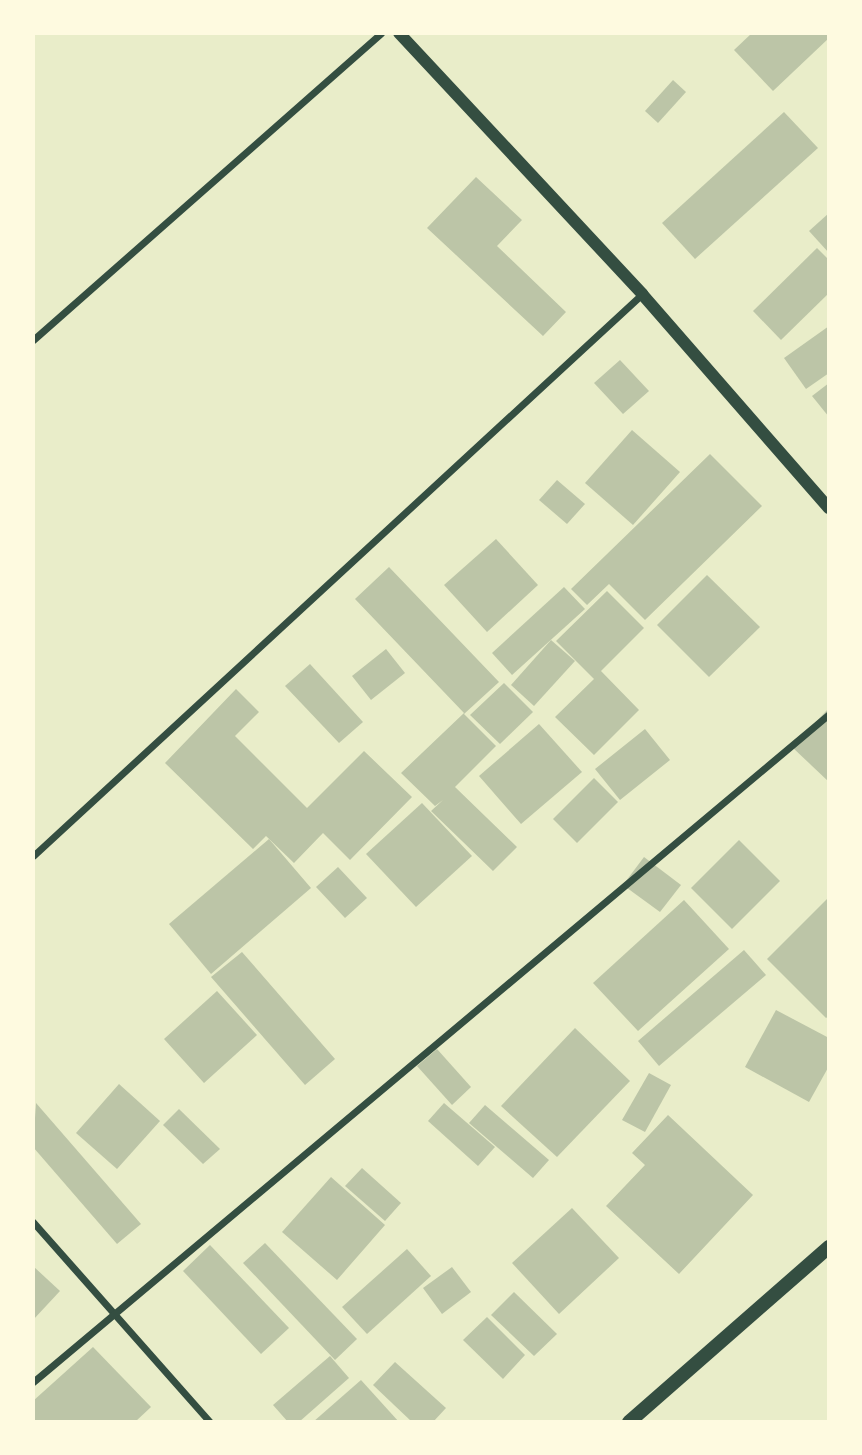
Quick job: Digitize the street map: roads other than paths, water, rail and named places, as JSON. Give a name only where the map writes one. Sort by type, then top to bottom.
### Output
[{"type":"main road","points":[[629,1422],[829,1247]]},
{"type":"street","points":[[33,340],[381,33]]},
{"type":"street","points":[[399,33],[642,294],[829,508]]},
{"type":"street","points":[[33,856],[642,294]]},
{"type":"street","points":[[33,1382],[113,1312],[829,713]]},
{"type":"street","points":[[33,1222],[210,1422]]}]
